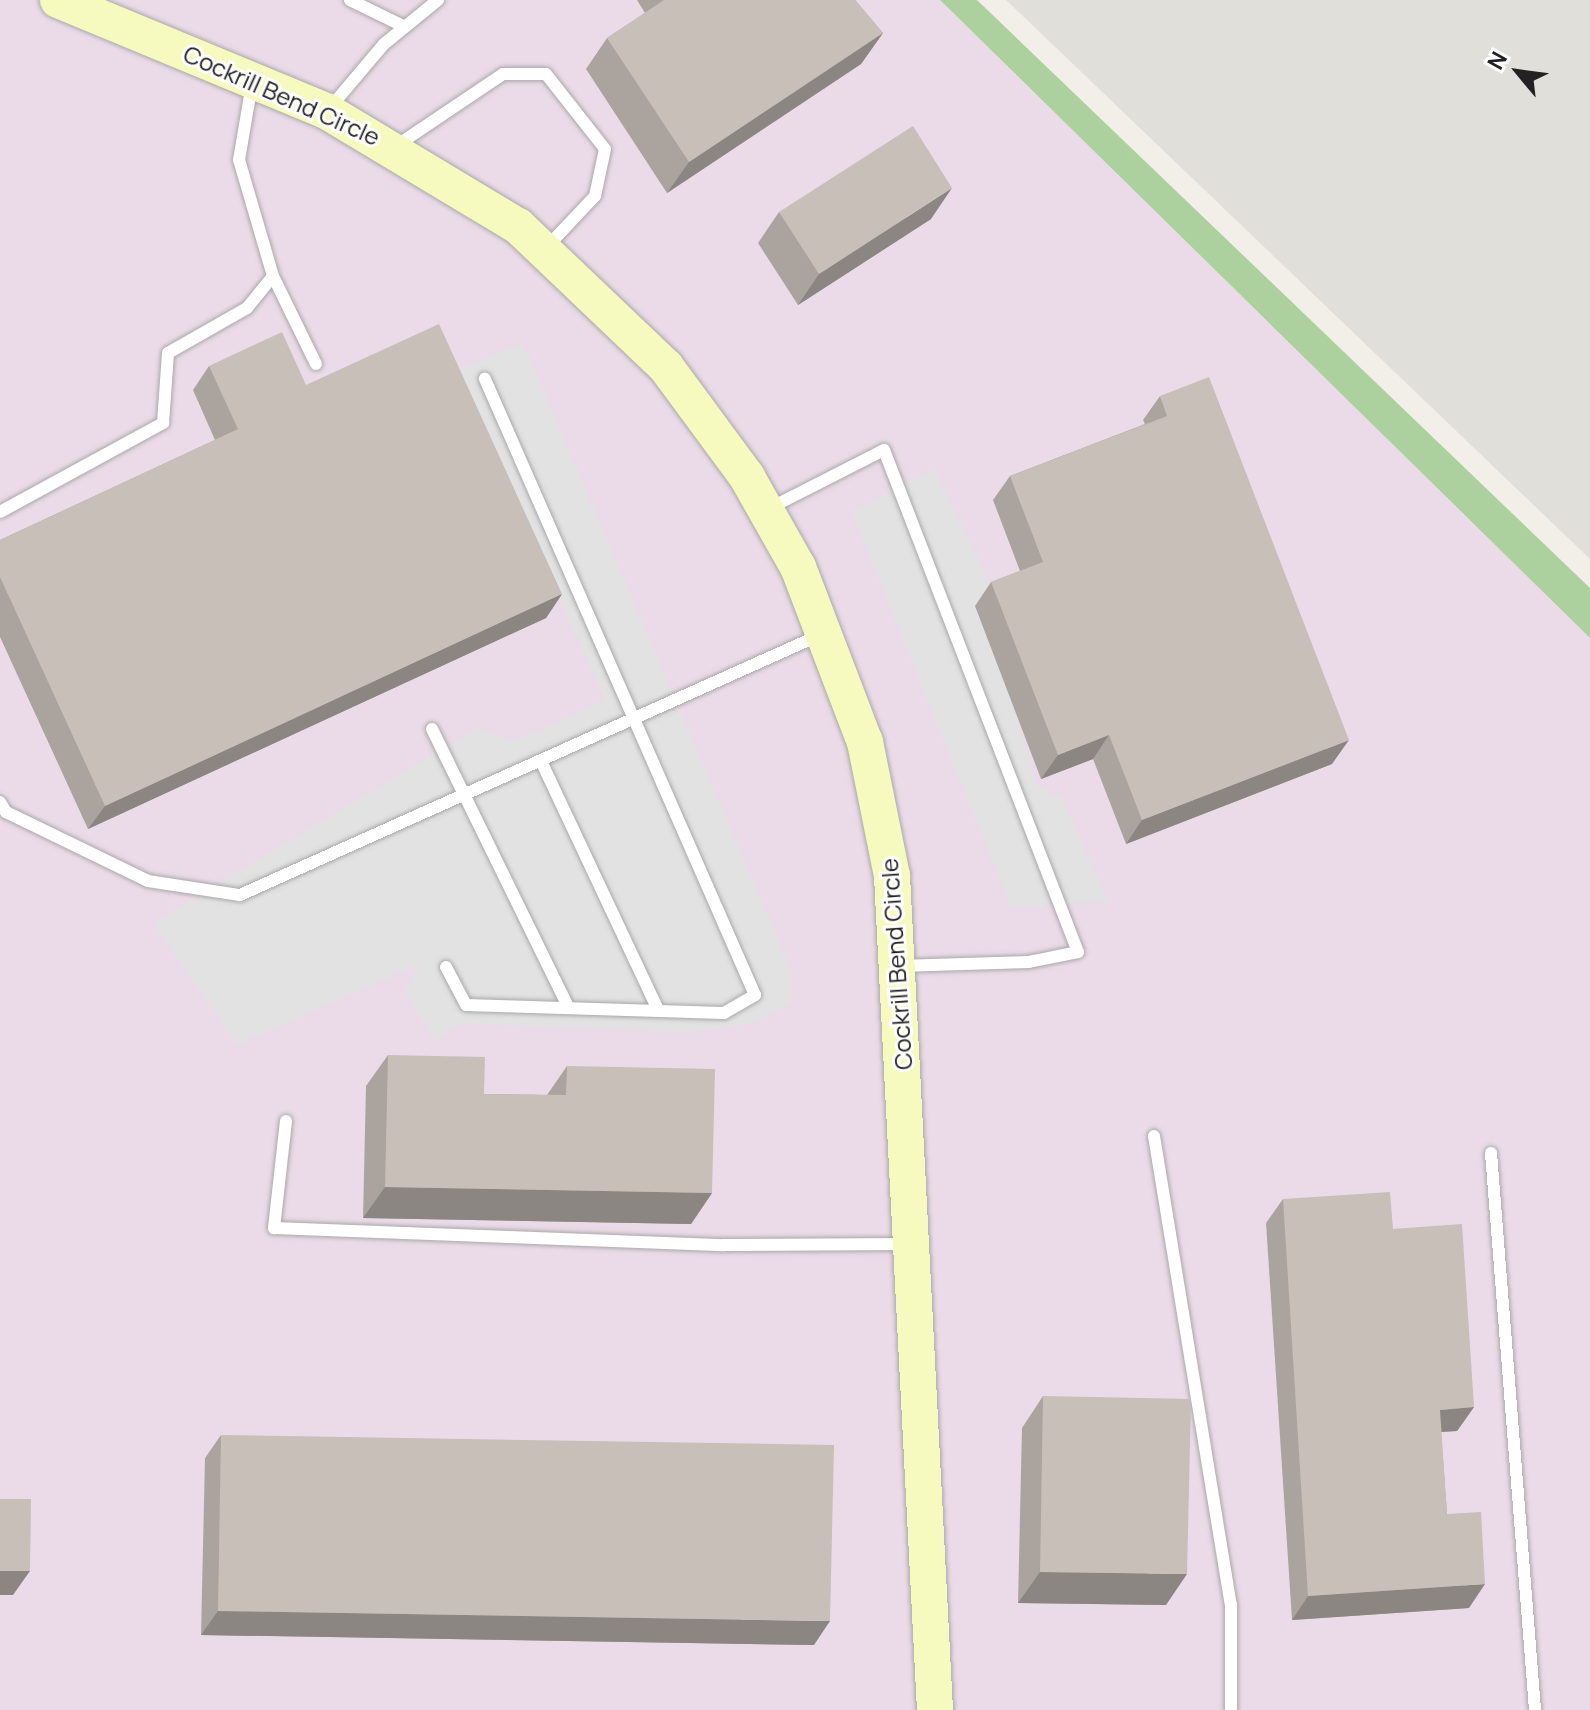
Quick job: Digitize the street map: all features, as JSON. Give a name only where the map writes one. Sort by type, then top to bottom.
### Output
[{"type":"street","name":"Cockrill Bend Circle","points":[[58,0],[327,112],[396,146],[545,249],[666,367],[767,510],[828,631],[884,826],[899,966],[935,1710]]},
{"type":"lane","points":[[350,0],[405,27]]},
{"type":"lane","points":[[327,112],[405,27],[438,0]]},
{"type":"lane","points":[[396,146],[503,74],[546,74],[605,149],[595,196],[545,249]]},
{"type":"lane","points":[[252,80],[239,160],[273,276],[316,364]]},
{"type":"lane","points":[[0,512],[163,423],[168,353],[247,308],[273,276]]},
{"type":"lane","points":[[446,967],[466,1005],[567,1005],[724,1013],[755,995],[638,718],[485,379]]},
{"type":"lane","points":[[767,510],[884,450],[1078,952],[1029,962],[899,966]]},
{"type":"lane","points":[[0,802],[6,812],[148,881],[240,895],[463,798],[828,631]]},
{"type":"lane","points":[[432,729],[463,798],[567,1005]]},
{"type":"lane","points":[[541,761],[658,1010]]},
{"type":"lane","points":[[286,1121],[274,1228],[724,1245],[912,1244]]},
{"type":"lane","points":[[1154,1136],[1231,1604],[1231,1710]]},
{"type":"lane","points":[[1491,1153],[1535,1710]]},
{"type":"shaded area","points":[[0,0],[940,0],[1590,638],[1590,1710],[0,1710]]},
{"type":"shaded area","points":[[1006,0],[1590,0],[1590,559]]},
{"type":"shaded area","points":[[523,343],[791,970],[791,1003],[753,1023],[688,1032],[460,1023],[436,1041],[404,992],[419,964],[237,1045],[153,923],[477,728],[516,741],[605,699],[456,371]]},
{"type":"shaded area","points":[[934,469],[991,585],[981,600],[1037,785],[1062,799],[1108,901],[1011,907],[852,512]]},
{"type":"green space","points":[[940,0],[977,0],[1590,588],[1590,638]]},
{"type":"building","points":[[664,0],[855,0],[883,33],[689,162],[607,38]]},
{"type":"building","points":[[913,126],[952,188],[819,274],[779,212]]},
{"type":"building","points":[[439,324],[562,594],[105,806],[0,577],[0,540],[238,429],[209,366],[282,332],[306,385]]},
{"type":"building","points":[[1209,377],[1349,740],[1142,820],[1109,735],[1058,755],[991,582],[1043,562],[1010,476],[1167,416],[1160,396]]},
{"type":"building","points":[[388,1055],[485,1057],[484,1094],[566,1095],[567,1066],[715,1069],[712,1193],[385,1187]]},
{"type":"building","points":[[1390,1192],[1393,1229],[1462,1224],[1474,1407],[1440,1410],[1447,1514],[1481,1512],[1485,1584],[1308,1596],[1283,1199]]},
{"type":"building","points":[[1043,1396],[1191,1399],[1187,1574],[1040,1572]]},
{"type":"building","points":[[221,1435],[834,1445],[830,1621],[218,1611]]},
{"type":"building","points":[[0,1499],[31,1499],[30,1571],[0,1571]]}]
